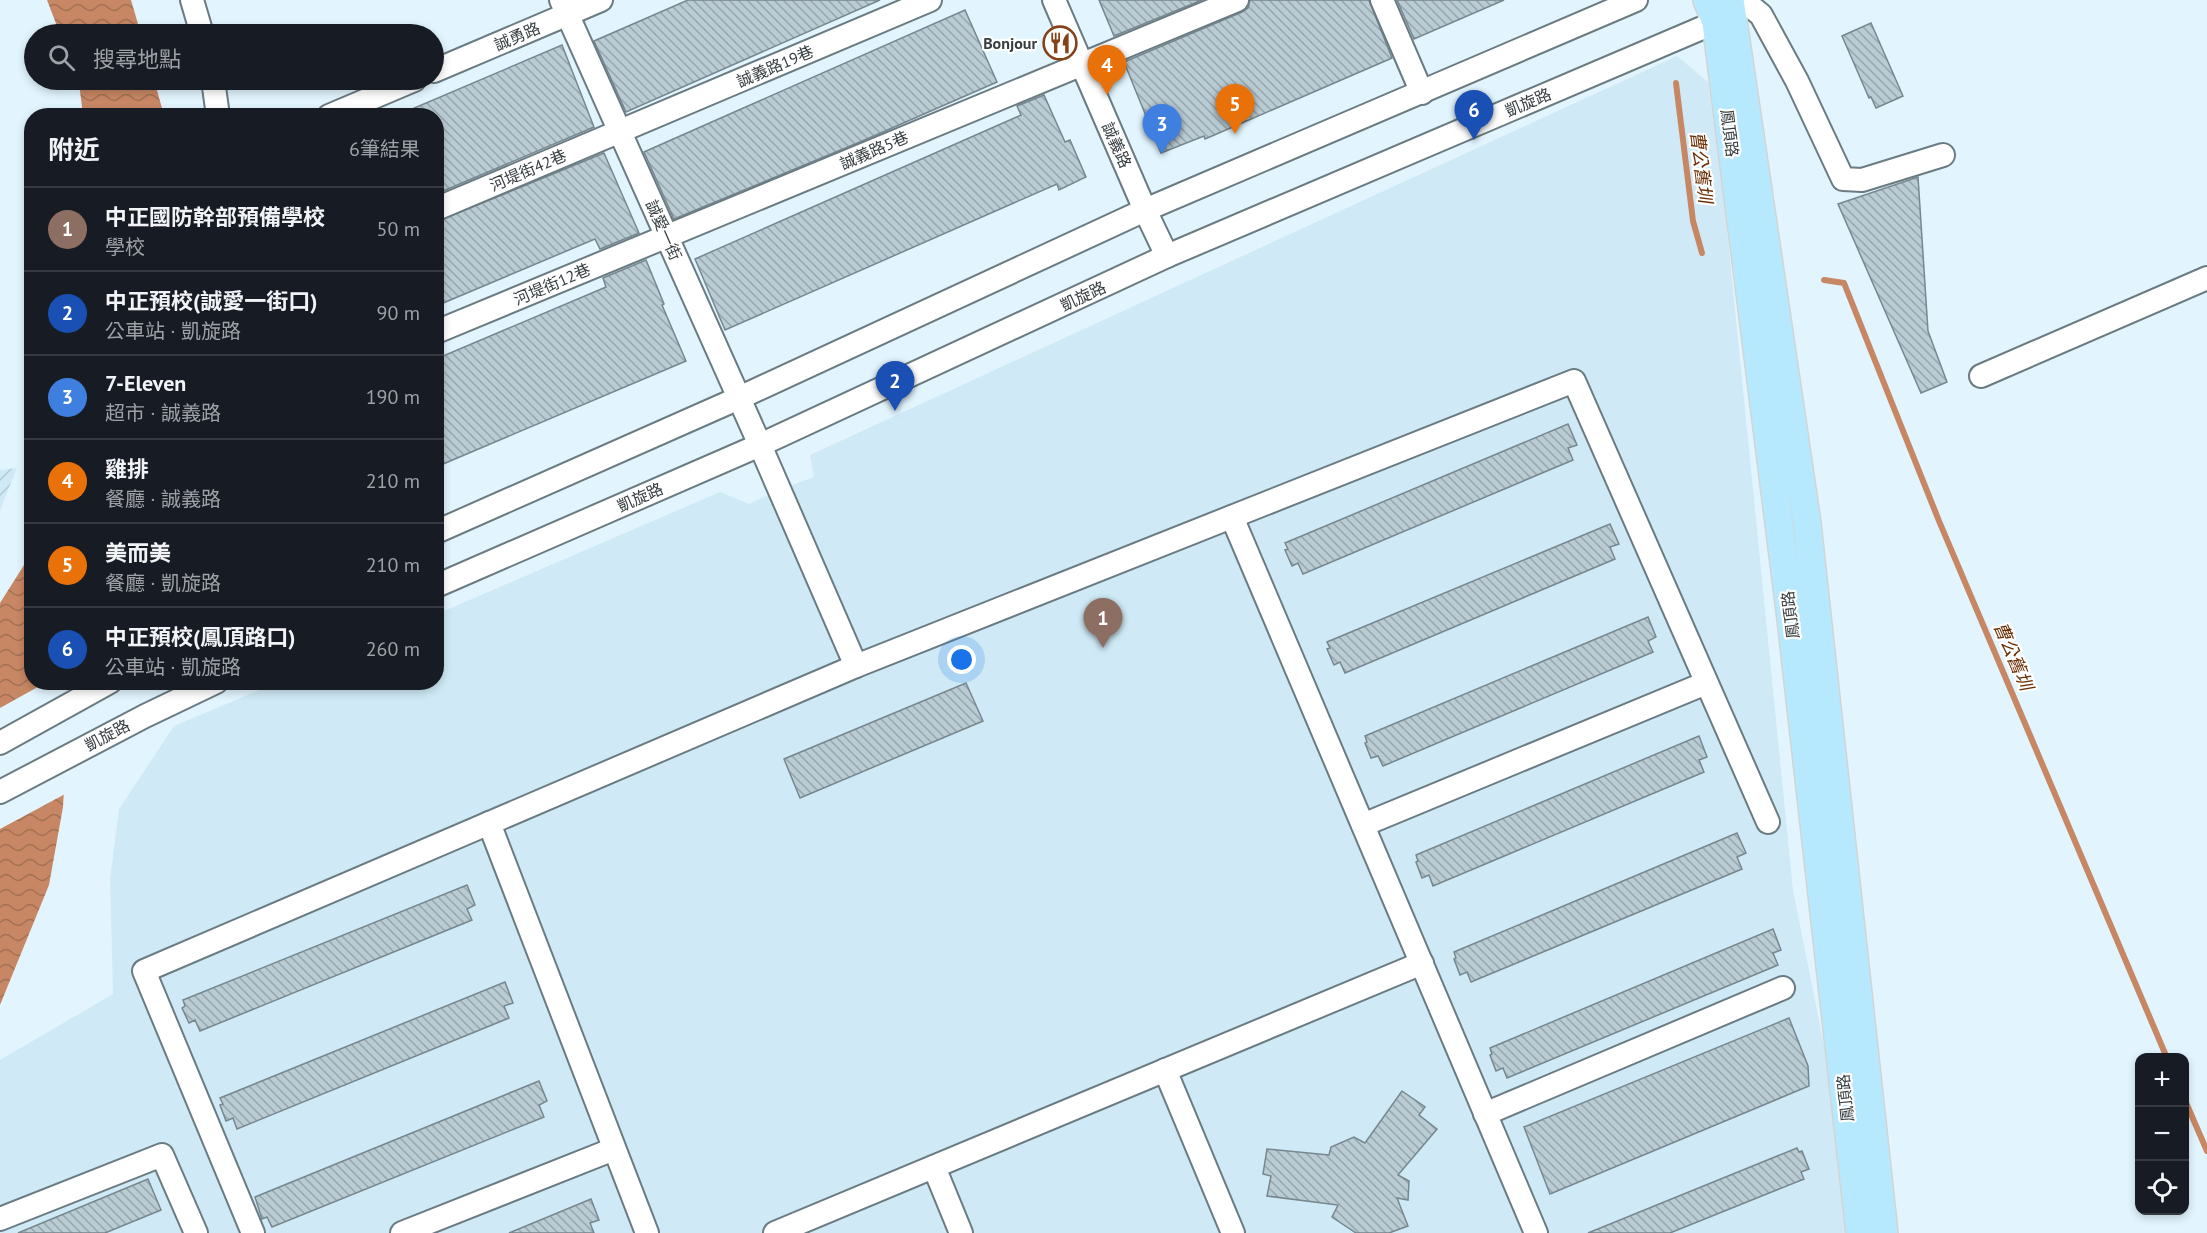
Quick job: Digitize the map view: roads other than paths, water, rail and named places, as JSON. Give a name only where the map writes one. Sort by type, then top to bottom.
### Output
[{"type":"main road","name":"鳳頂路","points":[[1726,8],[1791,619],[1860,1233]]},
{"type":"main road","name":"鳳頂路","points":[[1726,8],[1807,523],[1884,1233]]},
{"type":"street","points":[[192,0],[199,24]]},
{"type":"street","name":"誠勇路","points":[[444,66],[564,7],[601,0]]},
{"type":"street","name":"誠義路19巷","points":[[620,131],[930,0]]},
{"type":"street","name":"誠義路","points":[[1054,0],[1167,256]]},
{"type":"street","name":"誠義路5巷","points":[[667,236],[1237,0]]},
{"type":"street","points":[[1382,0],[1422,93]]},
{"type":"street","points":[[444,528],[740,398],[1145,210],[1636,0]]},
{"type":"street","name":"誠愛一街","points":[[564,7],[740,398],[856,666]]},
{"type":"street","points":[[1726,8],[1761,15],[1797,81],[1842,179],[1862,180],[1943,155]]},
{"type":"street","name":"凱旋路","points":[[444,583],[760,445],[1167,256],[1726,8]]},
{"type":"street","points":[[214,90],[217,108]]},
{"type":"street","points":[[348,108],[390,90]]},
{"type":"street","name":"河堤街42巷","points":[[444,206],[620,131]]},
{"type":"street","name":"河堤街12巷","points":[[444,329],[667,236]]},
{"type":"street","points":[[1981,376],[2207,278]]},
{"type":"street","points":[[253,1233],[144,971],[856,666],[1574,381],[1767,822]]},
{"type":"street","points":[[1232,517],[1536,1233]]},
{"type":"street","points":[[1363,825],[1706,683]]},
{"type":"street","points":[[0,743],[96,690]]},
{"type":"street","name":"凱旋路","points":[[0,792],[199,690]]},
{"type":"street","points":[[489,823],[647,1233]]},
{"type":"street","points":[[775,1233],[1422,963]]},
{"type":"street","points":[[1485,1114],[1783,988]]},
{"type":"street","points":[[1165,1070],[1233,1233]]},
{"type":"street","points":[[402,1233],[614,1149]]},
{"type":"street","points":[[0,1219],[162,1155],[196,1233]]},
{"type":"street","points":[[934,1167],[961,1233]]},
{"type":"water","points":[[47,0],[131,0],[138,24],[56,24]]},
{"type":"water","points":[[157,90],[162,108],[82,108],[80,91]]},
{"type":"water","points":[[24,565],[24,690],[70,690],[63,807],[49,885],[0,1005],[0,603]]},
{"type":"waterway","name":"曹公舊圳","points":[[1676,83],[1693,221],[1702,253]]},
{"type":"waterway","name":"曹公舊圳","points":[[1824,280],[1844,283],[1939,521],[2165,1053]]},
{"type":"waterway","name":"曹公舊圳","points":[[2188,1107],[2207,1151]]},
{"type":"place","name":"Bonjour","points":[[1060,43]]},
{"type":"place","name":"雞排","points":[[1107,95]]},
{"type":"place","name":"美而美","points":[[1235,134]]},
{"type":"place","name":"中正預校(鳳頂路口)","points":[[1474,140]]},
{"type":"place","name":"7-Eleven","points":[[1162,154]]},
{"type":"place","name":"中正預校(誠愛一街口)","points":[[895,411]]},
{"type":"place","name":"中正國防幹部預備學校","points":[[1103,648]]}]
